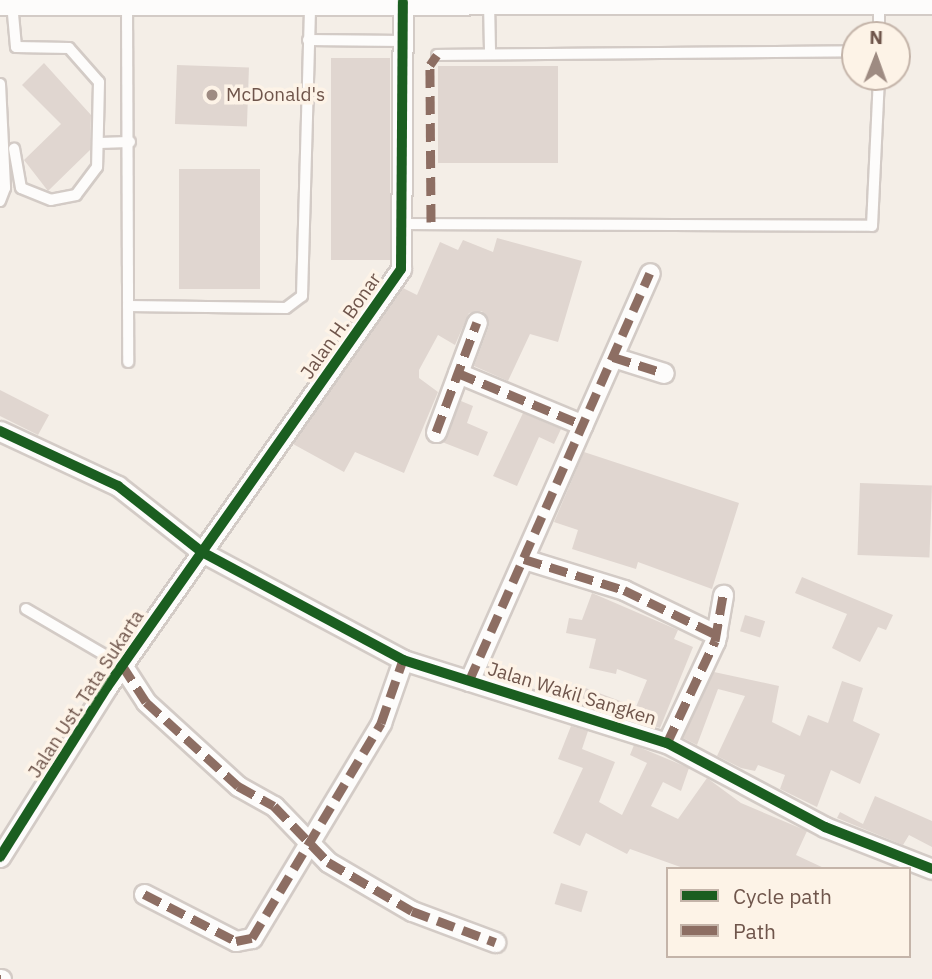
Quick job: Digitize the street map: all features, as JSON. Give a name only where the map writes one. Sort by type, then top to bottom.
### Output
[{"type":"main road","points":[[6,2],[932,1]]},
{"type":"street","name":"Jalan H. Bonar","points":[[202,552],[396,280],[402,224],[403,2]]},
{"type":"street","points":[[469,681],[650,273]]},
{"type":"street","points":[[436,432],[477,322]]},
{"type":"street","points":[[613,357],[664,373]]},
{"type":"street","points":[[458,373],[583,425]]},
{"type":"street","name":"Jalan Wakil Sangken","points":[[0,431],[118,486],[202,552],[403,660],[667,743],[825,827],[932,869]]},
{"type":"street","name":"Jalan Ust. Tata Sukarta","points":[[2,849],[122,665],[202,552]]},
{"type":"street","points":[[523,559],[624,590],[717,635]]},
{"type":"street","points":[[667,743],[717,635],[723,594]]},
{"type":"street","points":[[144,894],[243,942],[311,842],[381,723],[403,660]]},
{"type":"street","points":[[122,665],[146,702],[358,883],[412,911],[495,942]]},
{"type":"lane","points":[[128,1],[128,362]]},
{"type":"lane","points":[[489,1],[490,51]]},
{"type":"lane","points":[[879,1],[879,21]]},
{"type":"lane","points":[[6,2],[16,47],[69,48],[97,75],[98,143],[91,178],[61,201],[21,188],[14,149]]},
{"type":"lane","points":[[128,306],[286,308],[302,296],[310,2]]},
{"type":"lane","points":[[308,40],[403,41]]},
{"type":"lane","points":[[437,55],[490,51],[841,51]]},
{"type":"lane","points":[[0,84],[5,188],[0,201]]},
{"type":"lane","points":[[402,224],[872,226],[878,91]]},
{"type":"lane","points":[[98,143],[130,142]]},
{"type":"lane","points":[[26,609],[122,665]]},
{"type":"building","points":[[331,58],[390,58],[390,260],[331,260]]},
{"type":"building","points":[[44,63],[91,115],[90,150],[48,191],[24,160],[61,124],[22,85]]},
{"type":"building","name":"McDonald's","points":[[177,65],[249,68],[247,126],[175,124]]},
{"type":"building","points":[[438,66],[558,66],[558,163],[438,163]]},
{"type":"building","points":[[179,169],[260,169],[260,289],[179,289]]},
{"type":"building","points":[[497,238],[582,261],[558,342],[530,334],[508,381],[474,366],[489,326],[482,311],[469,313],[455,345],[438,335],[419,370],[419,378],[438,392],[404,473],[355,452],[344,472],[293,444],[403,288],[417,295],[440,242],[458,250],[463,240],[493,252]]},
{"type":"building","points":[[0,390],[49,415],[38,435],[0,416]]},
{"type":"building","points":[[461,401],[473,406],[467,423],[488,432],[478,456],[442,442]]},
{"type":"building","points":[[523,413],[561,429],[554,444],[539,437],[517,486],[493,476]]},
{"type":"building","points":[[584,452],[739,503],[712,589],[638,562],[636,569],[572,549],[578,530],[554,522]]},
{"type":"building","points":[[860,483],[932,486],[929,557],[857,555]]},
{"type":"building","points":[[802,577],[893,615],[886,630],[878,627],[860,662],[832,648],[847,614],[795,593]]},
{"type":"building","points":[[592,593],[678,630],[674,639],[693,647],[660,728],[577,702],[583,687],[636,707],[647,680],[617,669],[616,674],[589,668],[596,639],[566,633],[569,618],[582,620]]},
{"type":"building","points":[[745,615],[765,621],[760,637],[740,631]]},
{"type":"building","points":[[714,672],[779,686],[772,722],[800,736],[808,715],[828,723],[842,681],[863,688],[853,721],[880,734],[860,784],[831,770],[817,807],[780,789],[785,775],[758,765],[755,771],[741,768],[717,756],[745,696],[718,689],[697,745],[683,738]]},
{"type":"building","points":[[571,726],[588,731],[582,749],[615,762],[599,802],[622,815],[647,763],[630,755],[634,745],[689,768],[681,791],[663,782],[651,806],[678,819],[707,778],[741,803],[807,831],[796,855],[822,867],[680,867],[630,849],[627,854],[586,833],[580,846],[553,833],[583,768],[558,759]]},
{"type":"building","points":[[875,796],[932,821],[932,847],[909,835],[903,845],[837,818],[840,812],[863,824]]},
{"type":"building","points":[[561,883],[588,891],[581,912],[555,904]]},
{"type":"marked path","points":[[431,222],[430,65],[437,55]]},
{"type":"marked path","points":[[469,681],[650,273]]},
{"type":"marked path","points":[[436,432],[477,322]]},
{"type":"marked path","points":[[613,357],[664,373]]},
{"type":"marked path","points":[[458,373],[583,425]]},
{"type":"marked path","points":[[524,559],[624,590],[717,635]]},
{"type":"marked path","points":[[667,743],[715,641],[723,595]]},
{"type":"marked path","points":[[144,894],[236,941],[252,938],[381,723],[403,660]]},
{"type":"marked path","points":[[122,665],[146,702],[238,786],[274,806],[328,862],[412,911],[495,942]]},
{"type":"cycle path","points":[[0,857],[107,687],[401,269],[403,2]]},
{"type":"cycle path","points":[[0,431],[118,486],[202,552],[403,660],[667,743],[825,827],[932,869]]},
{"type":"place","name":"McDonald's","points":[[212,95]]}]
